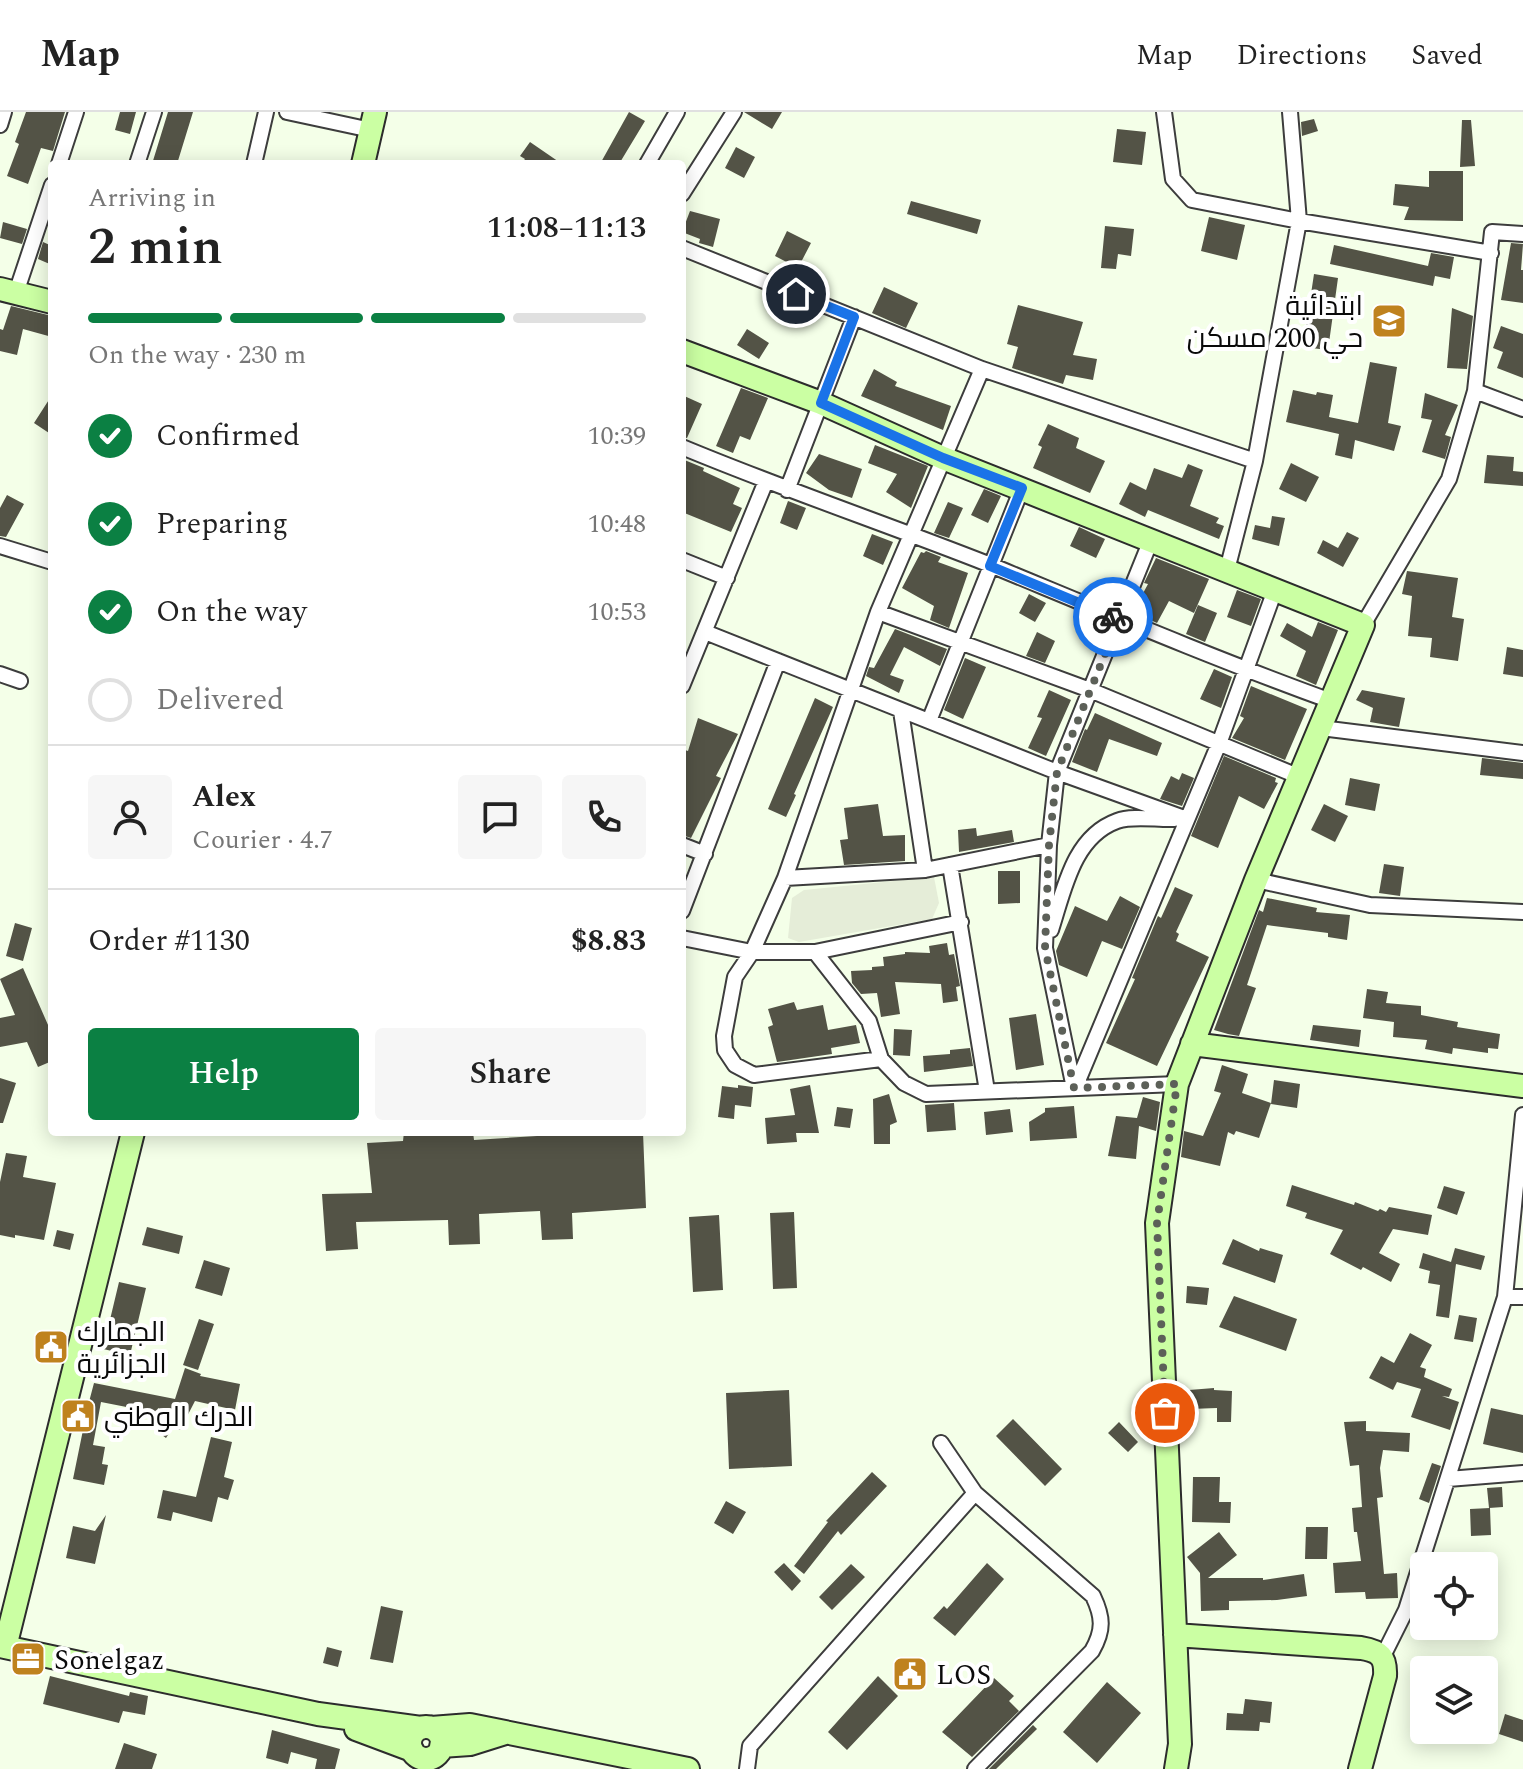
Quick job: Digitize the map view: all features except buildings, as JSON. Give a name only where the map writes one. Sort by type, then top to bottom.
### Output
[{"type":"street","points":[[0,125],[4,112]]},
{"type":"street","points":[[60,160],[76,112]]},
{"type":"street","points":[[138,160],[154,112]]},
{"type":"street","points":[[255,160],[266,112]]},
{"type":"street","points":[[287,112],[373,121],[364,160]]},
{"type":"street","points":[[649,160],[677,112]]},
{"type":"street","points":[[686,188],[734,112]]},
{"type":"street","points":[[1164,112],[1173,179],[1192,200],[1491,253]]},
{"type":"street","points":[[1227,570],[1255,461],[1299,221],[1290,112]]},
{"type":"street","points":[[48,195],[8,291],[48,301]]},
{"type":"street","points":[[1176,1769],[1180,1744],[1157,1223],[1177,1084],[1256,880],[1363,625],[1449,479],[1475,391],[1492,232],[1523,234]]},
{"type":"street","points":[[686,250],[982,369],[1255,461]]},
{"type":"street","points":[[787,490],[854,317]]},
{"type":"street","points":[[686,352],[821,403],[943,458],[1363,625]]},
{"type":"street","points":[[881,1059],[754,1075],[735,1065],[725,1050],[724,1036],[735,977],[752,952],[785,878],[878,612],[982,369]]},
{"type":"street","points":[[1475,391],[1523,409]]},
{"type":"street","points":[[686,449],[1331,701]]},
{"type":"street","points":[[686,666],[705,632],[766,481]]},
{"type":"street","points":[[929,721],[1022,488]]},
{"type":"street","points":[[1074,1088],[1045,948],[1049,845],[1057,772],[1151,540]]},
{"type":"street","points":[[0,546],[48,561]]},
{"type":"street","points":[[686,562],[727,578]]},
{"type":"street","points":[[1074,1088],[1220,741],[1275,590]]},
{"type":"street","points":[[878,612],[1090,690],[1220,741],[1300,777]]},
{"type":"street","points":[[705,632],[1057,772],[1187,819]]},
{"type":"street","points":[[686,901],[778,661]]},
{"type":"street","points":[[0,674],[20,681]]},
{"type":"street","points":[[901,711],[925,870]]},
{"type":"street","points":[[1321,728],[1523,753]]},
{"type":"street","points":[[1045,948],[1074,861],[1093,834],[1119,820],[1187,819]]},
{"type":"street","points":[[785,878],[925,870],[1049,845]]},
{"type":"street","points":[[686,847],[705,854]]},
{"type":"street","points":[[950,865],[987,1091]]},
{"type":"street","points":[[1256,880],[1370,905],[1523,912]]},
{"type":"street","points":[[686,939],[752,952],[815,952],[961,922]]},
{"type":"street","points":[[815,952],[869,1021],[881,1059],[904,1083],[926,1094],[1177,1084]]},
{"type":"street","points":[[1192,1044],[1523,1086]]},
{"type":"street","points":[[1383,1656],[1406,1610],[1505,1297],[1523,1115]]},
{"type":"street","points":[[132,1136],[3,1646],[318,1714],[426,1750],[470,1744],[506,1733],[688,1769]]},
{"type":"street","points":[[1505,1297],[1523,1297]]},
{"type":"street","points":[[941,1443],[975,1493],[1093,1596],[1102,1615],[1101,1635],[1092,1651],[975,1769]]},
{"type":"street","points":[[1448,1479],[1523,1473]]},
{"type":"street","points":[[747,1769],[750,1746],[975,1493]]},
{"type":"street","points":[[1175,1635],[1361,1648],[1383,1656],[1385,1676],[1360,1769]]},
{"type":"shaded area","points":[[934,877],[939,903],[932,919],[799,942],[788,938],[792,898],[804,890]]},
{"type":"way so far","points":[[1113,617],[1119,620],[1057,772],[1049,845],[1045,948],[1074,1088],[1177,1084],[1157,1223],[1165,1413]]},
{"type":"place","name":"ابتدائية حي 200 مسكن","points":[[1389,321]]},
{"type":"place","name":"الجمارك الجزائرية","points":[[51,1347]]},
{"type":"place","name":"الدرك الوطني","points":[[78,1416]]},
{"type":"place","name":"Sonelgaz","points":[[28,1659]]},
{"type":"place","name":"LOS","points":[[910,1674]]},
{"type":"route","points":[[796,294],[854,317],[821,403],[943,458],[1022,488],[990,566],[1113,617]]}]
